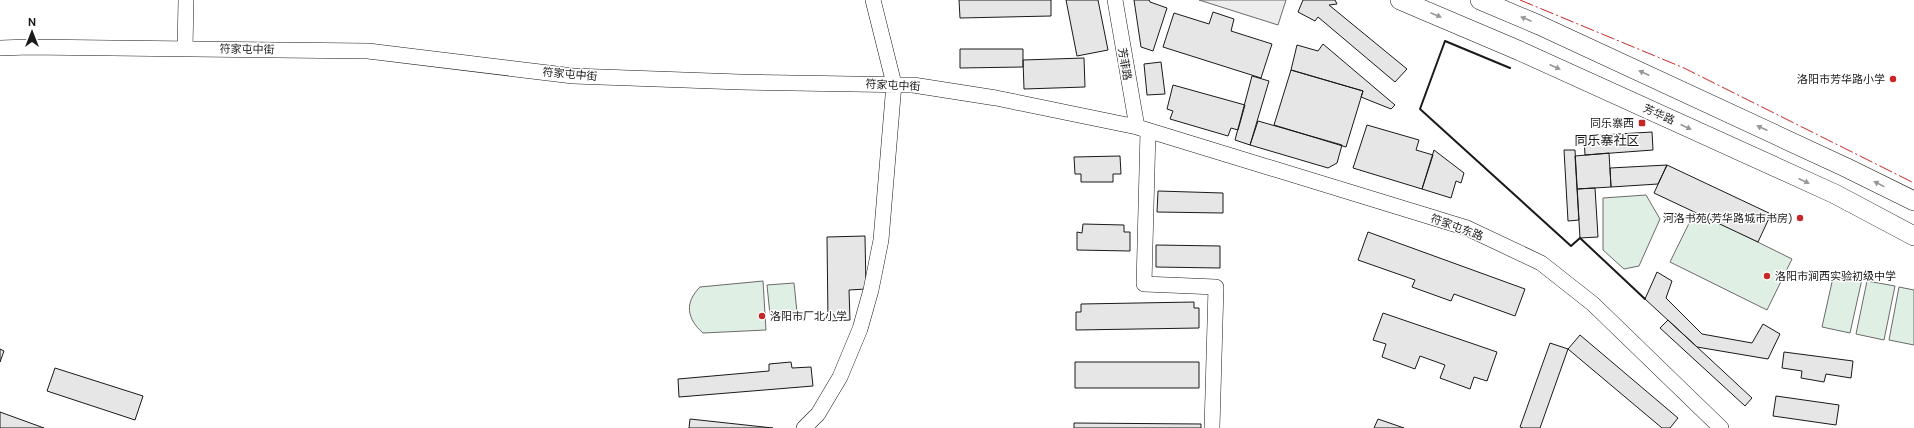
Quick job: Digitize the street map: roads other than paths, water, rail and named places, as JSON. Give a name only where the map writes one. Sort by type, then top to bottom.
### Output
[{"type":"main road","name":"芳华路","points":[[1400,0],[1520,51],[1835,194],[1914,236]]},
{"type":"main road","points":[[1480,0],[1575,41],[1845,167],[1914,201]]},
{"type":"street","points":[[185,49],[186,0]]},
{"type":"street","points":[[804,428],[818,414],[840,377],[860,329],[872,290],[881,240],[894,84],[873,0]]},
{"type":"street","name":"芳菲路","points":[[1115,0],[1142,129],[1144,284],[1216,287],[1212,428]]},
{"type":"street","name":"符家屯中街","points":[[0,48],[29,47],[368,51],[573,76],[740,82],[913,85],[996,98],[1142,129]]},
{"type":"street","name":"符家屯东路","points":[[1142,129],[1467,228],[1541,263],[1593,304],[1721,428]]},
{"type":"place","name":"洛阳市芳华路小学","points":[[1893,79]]},
{"type":"place","name":"同乐寨西","points":[[1642,123]]},
{"type":"place","name":"河洛书苑(芳华路城市书房)","points":[[1800,218]]},
{"type":"place","name":"洛阳市涧西实验初级中学","points":[[1767,276]]},
{"type":"place","name":"洛阳市厂北小学","points":[[762,316]]},
{"type":"district","name":"同乐寨社区","points":[[1607,140]]}]
